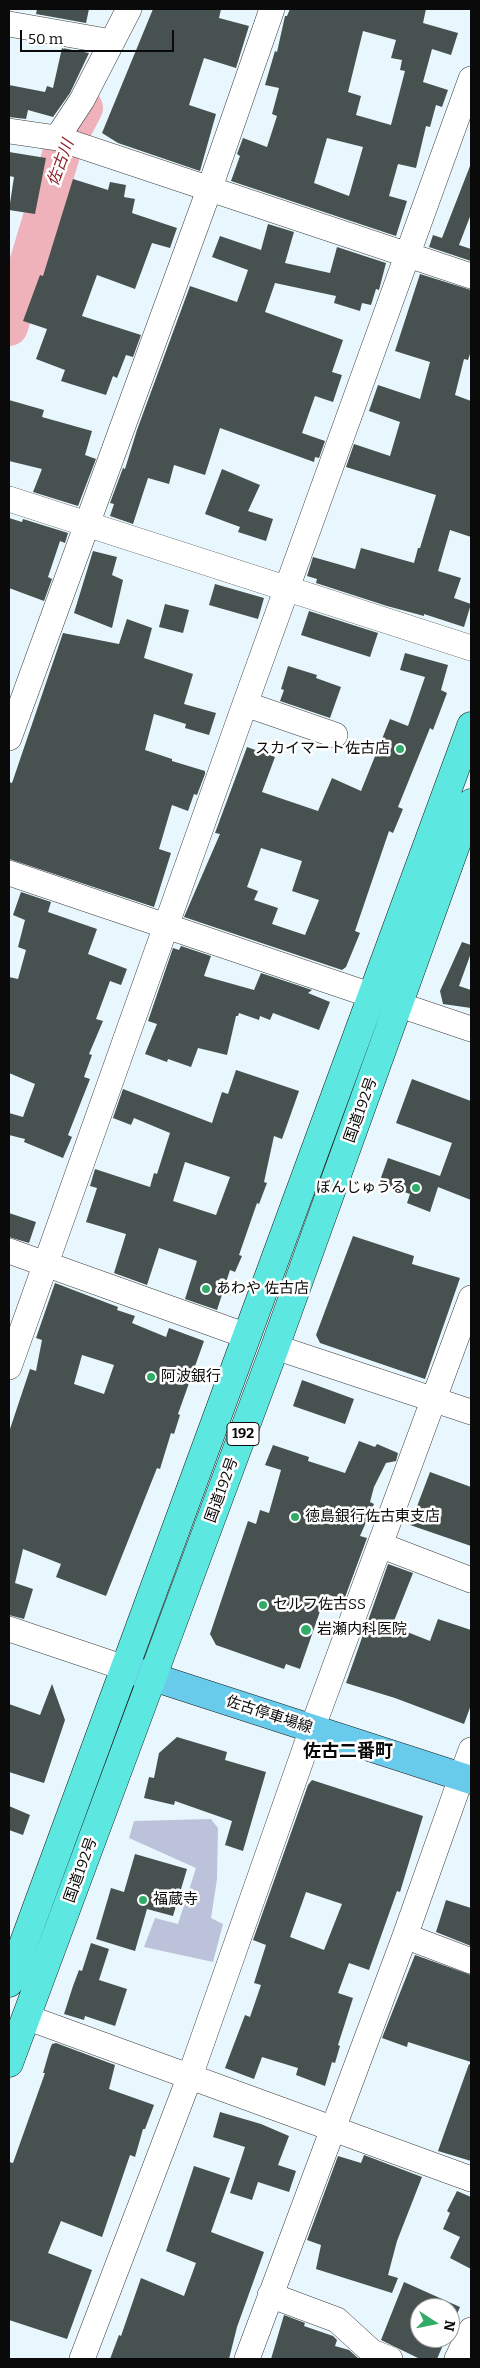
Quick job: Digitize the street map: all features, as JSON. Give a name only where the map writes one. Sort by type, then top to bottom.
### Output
[{"type":"highway","name":"国道192号","points":[[9,1983],[471,726]]},
{"type":"highway","name":"国道192号","points":[[9,2063],[275,1347],[471,803]]},
{"type":"main road","name":"佐古停車場線","points":[[125,1668],[466,1778]]},
{"type":"street","points":[[64,141],[82,100],[130,9]]},
{"type":"street","points":[[9,738],[209,190],[272,9]]},
{"type":"street","points":[[9,24],[112,42]]},
{"type":"street","points":[[9,1367],[245,704],[471,79]]},
{"type":"street","points":[[9,131],[64,141],[471,276]]},
{"type":"street","points":[[9,499],[471,648]]},
{"type":"street","points":[[245,704],[335,735]]},
{"type":"street","points":[[9,873],[471,1029]]},
{"type":"street","points":[[9,1251],[247,1336]]},
{"type":"street","points":[[82,2359],[190,2076],[312,1728],[471,1298]]},
{"type":"street","points":[[275,1347],[471,1412]]},
{"type":"street","points":[[380,1545],[471,1580]]},
{"type":"street","points":[[9,1629],[125,1668]]},
{"type":"street","points":[[246,2359],[466,1778],[471,1750]]},
{"type":"street","points":[[405,1936],[471,1961]]},
{"type":"street","points":[[26,2017],[471,2180]]},
{"type":"street","points":[[270,2295],[337,2320],[372,2352],[390,2359]]},
{"type":"street","points":[[457,2359],[471,2330]]},
{"type":"shaded area","points":[[211,1819],[218,1828],[217,1879],[211,1918],[223,1924],[213,1962],[144,1947],[155,1918],[178,1924],[196,1868],[129,1838],[134,1821]]},
{"type":"building","points":[[37,9],[89,9],[86,23],[36,14]]},
{"type":"building","points":[[153,9],[221,9],[219,18],[249,26],[236,68],[204,58],[189,105],[216,114],[200,171],[118,143],[102,133]]},
{"type":"building","points":[[290,9],[426,9],[423,23],[458,33],[451,55],[432,49],[423,82],[448,90],[442,107],[436,105],[430,127],[426,126],[416,168],[398,164],[389,196],[407,201],[396,236],[231,181],[240,156],[237,154],[243,138],[267,147],[277,116],[272,114],[279,88],[265,85],[275,51],[277,52],[285,16],[287,16]],"holes":[[[363,31],[396,40],[391,58],[402,60],[400,70],[405,71],[391,125],[356,115],[361,96],[348,92]],[[327,138],[363,147],[349,196],[314,183]]]},
{"type":"building","points":[[62,48],[89,53],[70,93],[53,117],[28,110],[26,119],[9,117],[9,85],[45,92],[47,86],[53,88]]},
{"type":"building","points":[[9,152],[46,158],[35,214],[9,210],[14,177],[9,176]]},
{"type":"building","points":[[470,166],[471,214],[459,245],[471,249],[471,261],[429,247],[433,235],[442,238]]},
{"type":"building","points":[[73,179],[108,190],[110,182],[126,185],[124,197],[135,199],[132,213],[177,228],[170,248],[152,243],[135,289],[97,275],[82,316],[141,335],[133,357],[126,355],[117,378],[113,376],[106,395],[61,381],[65,370],[36,359],[47,329],[23,321],[40,275],[43,276]]},
{"type":"building","points":[[268,224],[294,232],[285,263],[330,273],[337,247],[386,263],[379,290],[376,289],[371,305],[362,303],[360,311],[334,303],[336,296],[275,283],[265,312],[343,340],[332,372],[342,375],[333,402],[315,396],[302,433],[325,441],[319,458],[315,457],[314,462],[220,428],[205,475],[174,465],[169,484],[148,478],[133,524],[110,516],[114,504],[110,503],[123,468],[125,469],[137,430],[190,286],[237,302],[248,270],[212,257],[220,236],[261,250]]},
{"type":"building","points":[[420,274],[471,290],[471,351],[468,360],[464,359],[455,395],[471,401],[471,537],[450,530],[438,571],[461,578],[454,598],[471,604],[464,627],[424,614],[424,616],[387,606],[316,583],[317,579],[307,576],[313,557],[355,569],[361,548],[414,563],[418,548],[420,548],[436,495],[346,467],[354,444],[390,456],[400,422],[369,411],[378,385],[420,399],[430,362],[395,351]]},
{"type":"building","points":[[9,400],[44,410],[42,417],[92,431],[85,455],[96,459],[78,506],[33,492],[42,469],[9,461]]},
{"type":"building","points":[[222,469],[260,485],[248,511],[273,519],[266,541],[238,532],[240,527],[205,514]]},
{"type":"building","points":[[9,518],[22,522],[23,519],[68,533],[65,543],[60,541],[48,577],[52,579],[44,601],[9,588]]},
{"type":"building","points":[[93,551],[117,557],[112,575],[123,580],[112,628],[74,613]]},
{"type":"building","points":[[215,584],[264,598],[258,619],[209,605]]},
{"type":"building","points":[[165,604],[189,610],[183,633],[159,627]]},
{"type":"building","points":[[309,611],[378,633],[370,657],[301,635]]},
{"type":"building","points":[[127,619],[152,628],[144,658],[193,674],[184,704],[216,713],[209,735],[185,728],[186,724],[154,714],[145,750],[205,771],[205,774],[197,795],[194,794],[188,811],[172,805],[159,849],[171,853],[154,907],[9,859],[9,782],[12,783],[63,633],[119,644]]},
{"type":"building","points":[[405,653],[448,665],[441,690],[447,693],[433,730],[430,728],[398,807],[403,809],[393,833],[389,831],[355,931],[360,933],[346,967],[342,970],[184,917],[220,834],[215,833],[247,747],[275,757],[262,792],[318,811],[332,778],[361,791],[390,719],[408,726],[425,677],[400,670]],"holes":[[[261,848],[302,861],[292,891],[319,900],[305,935],[272,924],[278,908],[254,900],[258,891],[247,887]]]},
{"type":"building","points":[[288,666],[317,675],[316,678],[341,687],[330,718],[280,701],[284,690],[281,689]]},
{"type":"building","points":[[21,892],[51,902],[48,912],[97,929],[88,954],[127,969],[121,985],[110,981],[96,1019],[103,1021],[89,1054],[92,1055],[84,1077],[90,1079],[68,1135],[72,1137],[63,1158],[24,1142],[25,1139],[9,1135],[9,1113],[23,1117],[35,1084],[9,1073],[9,977],[18,979],[26,950],[18,947],[25,920],[13,915]]},
{"type":"building","points":[[462,942],[471,945],[471,953],[459,986],[471,990],[471,1008],[443,1004],[440,991]]},
{"type":"building","points":[[181,946],[211,956],[204,976],[254,990],[261,973],[312,990],[308,993],[330,1002],[319,1030],[273,1013],[270,1020],[260,1016],[259,1020],[239,1013],[236,1016],[227,1055],[198,1048],[191,1067],[168,1059],[167,1062],[145,1054],[157,1024],[148,1021],[173,948],[179,950]]},
{"type":"building","points":[[236,1070],[299,1091],[282,1139],[274,1136],[264,1182],[267,1183],[259,1204],[257,1203],[239,1255],[242,1256],[235,1272],[230,1270],[217,1310],[185,1299],[197,1261],[159,1248],[147,1285],[114,1273],[126,1234],[86,1222],[97,1188],[90,1186],[95,1169],[150,1187],[154,1173],[157,1174],[170,1133],[134,1118],[131,1125],[113,1118],[123,1089],[212,1123],[222,1092],[228,1094]],"holes":[[[185,1162],[230,1177],[216,1215],[173,1201]]]},
{"type":"building","points":[[412,1079],[471,1101],[471,1200],[438,1187],[430,1212],[407,1203],[410,1194],[379,1183],[388,1158],[440,1176],[452,1143],[396,1123]]},
{"type":"building","points":[[9,1213],[36,1222],[29,1243],[9,1237]]},
{"type":"building","points":[[353,1236],[414,1256],[412,1264],[460,1278],[425,1379],[320,1343],[316,1335]]},
{"type":"building","points":[[55,1283],[118,1307],[117,1310],[135,1316],[132,1323],[166,1337],[169,1328],[204,1341],[178,1414],[180,1415],[174,1434],[171,1433],[160,1469],[157,1468],[106,1596],[56,1577],[61,1564],[23,1549],[15,1583],[33,1589],[24,1619],[9,1615],[9,1432],[30,1369],[36,1371],[42,1340],[36,1338]],"holes":[[[82,1355],[114,1365],[104,1394],[74,1384]]]},
{"type":"building","points":[[302,1380],[354,1399],[345,1424],[293,1406]]},
{"type":"building","points":[[359,1441],[375,1447],[377,1444],[398,1453],[396,1461],[386,1463],[374,1487],[370,1502],[374,1504],[360,1536],[367,1538],[344,1600],[326,1594],[300,1669],[286,1664],[284,1669],[216,1645],[210,1634],[248,1521],[256,1524],[260,1510],[269,1513],[281,1470],[265,1465],[273,1445],[309,1457],[308,1461],[345,1473]]},
{"type":"building","points":[[430,1472],[471,1487],[471,1546],[410,1525]]},
{"type":"building","points":[[388,1564],[413,1573],[392,1626],[430,1641],[438,1619],[471,1630],[471,1705],[464,1724],[395,1698],[346,1683]]},
{"type":"building","points":[[52,1684],[65,1720],[44,1783],[9,1772],[9,1704],[40,1715]]},
{"type":"building","points":[[177,1737],[227,1752],[225,1760],[266,1772],[243,1851],[225,1845],[232,1821],[175,1801],[174,1805],[144,1798],[149,1777],[154,1778],[159,1753]]},
{"type":"building","points":[[312,1780],[423,1816],[400,1892],[397,1891],[369,1970],[349,1963],[338,1993],[353,1998],[338,2045],[340,2046],[335,2063],[332,2062],[325,2086],[296,2075],[298,2068],[262,2057],[254,2079],[225,2068],[245,2015],[250,2017],[261,1985],[254,1983],[266,1945],[253,1940],[308,1785]],"holes":[[[306,1892],[342,1904],[324,1950],[290,1937]]]},
{"type":"building","points":[[9,1806],[30,1815],[23,1835],[9,1830]]},
{"type":"building","name":"福蔵寺","points":[[135,1854],[187,1869],[173,1916],[147,1909],[135,1951],[96,1939],[111,1888],[124,1892]]},
{"type":"building","points":[[446,1900],[471,1908],[471,1946],[436,1932]]},
{"type":"building","points":[[91,1943],[109,1949],[99,1980],[127,1989],[115,2026],[85,2016],[84,2020],[64,2014],[79,1970],[82,1971]]},
{"type":"building","points":[[415,1955],[471,1975],[471,2062],[408,2042],[407,2047],[382,2038]]},
{"type":"building","points":[[56,2043],[115,2065],[109,2089],[154,2105],[145,2129],[143,2129],[135,2157],[130,2155],[102,2237],[61,2221],[48,2253],[92,2270],[67,2339],[9,2320],[9,2162],[13,2163],[45,2073],[43,2073],[50,2049],[52,2044]]},
{"type":"building","points":[[469,2064],[471,2065],[471,2161],[438,2151]]},
{"type":"building","points":[[220,2112],[261,2124],[289,2136],[278,2165],[296,2171],[289,2192],[258,2182],[252,2200],[230,2193],[245,2147],[213,2137]]},
{"type":"building","points":[[364,2155],[422,2177],[397,2241],[388,2275],[398,2278],[392,2293],[316,2269],[321,2245],[307,2240],[338,2156],[361,2163]]},
{"type":"building","points":[[194,2166],[230,2178],[211,2232],[264,2252],[237,2327],[229,2359],[110,2359],[119,2335],[121,2336],[141,2278],[184,2296],[196,2263],[166,2251]]},
{"type":"building","points":[[457,2191],[471,2197],[471,2269],[450,2258],[460,2237],[443,2229],[450,2213],[447,2211]]},
{"type":"building","points":[[404,2282],[440,2298],[410,2298],[410,2348],[442,2348],[437,2359],[420,2359],[381,2340]]},
{"type":"building","points":[[284,2315],[305,2323],[304,2326],[333,2336],[337,2340],[335,2346],[349,2350],[359,2359],[271,2359]]},
{"type":"waterway","name":"佐古川","points":[[9,327],[63,148],[84,108]]},
{"type":"place","name":"スカイマート佐古店","points":[[400,749]]},
{"type":"place","name":"ぼんじゅうる","points":[[416,1188]]},
{"type":"place","name":"あわや 佐古店","points":[[206,1289]]},
{"type":"place","name":"阿波銀行","points":[[151,1377]]},
{"type":"place","name":"徳島銀行佐古東支店","points":[[295,1517]]},
{"type":"place","name":"セルフ佐古SS","points":[[263,1605]]},
{"type":"place","name":"岩瀬内科医院","points":[[306,1630]]},
{"type":"place","name":"福蔵寺","points":[[143,1900]]},
{"type":"district","name":"佐古二番町","points":[[348,1752]]}]
